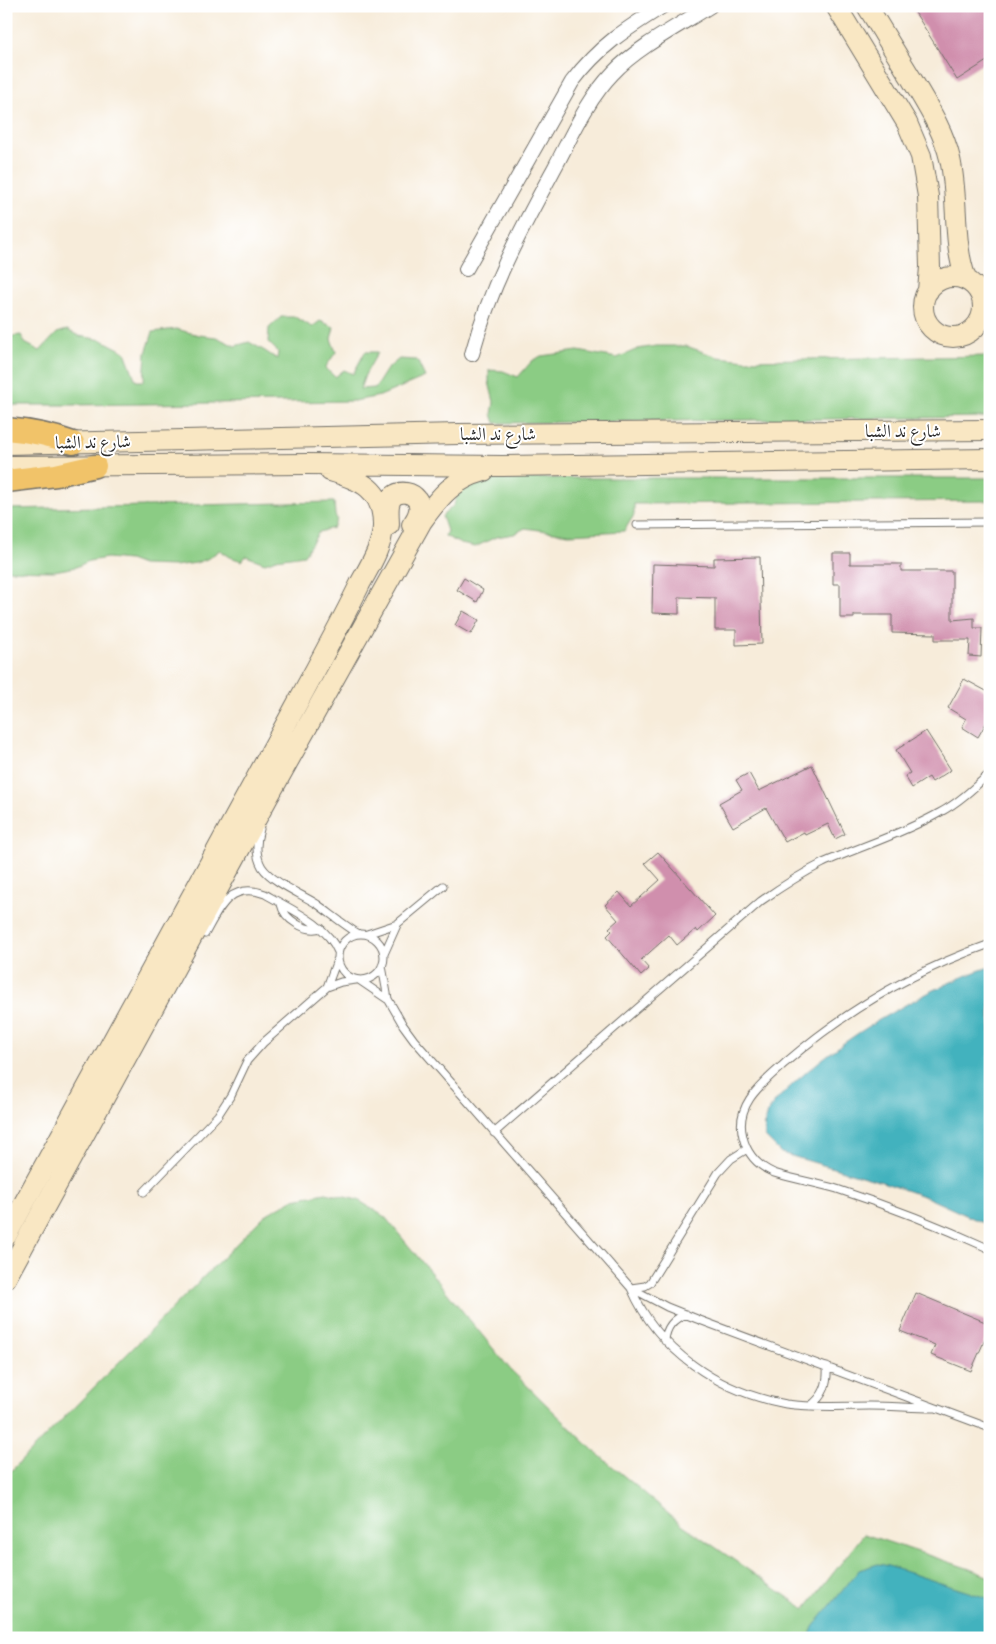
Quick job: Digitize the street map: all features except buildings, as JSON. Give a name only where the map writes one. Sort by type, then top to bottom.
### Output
[{"type":"main road","points":[[6,430],[35,432],[55,436],[73,443]]},
{"type":"main road","points":[[6,481],[56,475],[95,466]]},
{"type":"street","points":[[466,269],[572,82],[609,42],[663,6]]},
{"type":"street","points":[[472,354],[481,321],[507,257],[578,124],[600,87],[630,58],[710,6]]},
{"type":"street","points":[[836,6],[907,123],[921,156],[928,196],[930,267],[928,291]]},
{"type":"street","points":[[867,6],[935,118],[945,142],[953,174],[958,246],[962,269],[978,288],[982,300],[983,312],[978,323],[980,331],[962,336],[944,336],[936,332],[929,325],[923,308],[924,299],[935,283],[945,278],[955,277],[978,288]]},
{"type":"street","name":"شارع ند الشبا","points":[[6,444],[448,434],[990,430]]},
{"type":"street","points":[[815,462],[822,456],[857,452],[862,445],[863,431]]},
{"type":"street","name":"شارع ند الشبا","points":[[6,466],[307,464],[503,466],[990,459]]},
{"type":"street","points":[[6,1236],[326,653],[377,549],[383,529],[381,510],[371,490],[349,476],[307,464]]},
{"type":"street","points":[[6,1278],[267,799],[422,520],[447,489],[466,477],[503,466]]},
{"type":"street","points":[[364,577],[376,565],[386,543],[390,526],[390,500],[398,493],[408,492],[419,502],[419,512],[394,558],[385,589]]},
{"type":"street","points":[[69,1121],[87,1131]]},
{"type":"lane","points":[[637,525],[990,522]]},
{"type":"lane","points":[[494,1133],[761,901],[781,887],[822,864],[904,830],[940,812],[967,794],[990,773]]},
{"type":"lane","points":[[267,799],[265,814],[256,844],[262,866],[272,877],[363,934],[376,940],[383,949],[384,954]]},
{"type":"lane","points":[[327,987],[340,946],[348,938],[398,924],[443,886]]},
{"type":"lane","points":[[200,943],[223,903],[235,894],[250,890],[258,891],[321,928],[331,939],[338,955],[338,963],[343,972],[388,1000]]},
{"type":"lane","points":[[398,924],[384,954],[382,966],[388,1000],[403,1025],[424,1054],[631,1288],[642,1310],[665,1340],[690,1363],[730,1387],[773,1402],[809,1406],[934,1408]]},
{"type":"lane","points":[[990,944],[925,970],[892,986],[846,1015],[799,1051],[756,1091],[747,1102],[741,1121],[741,1131],[747,1149],[760,1165],[774,1173],[836,1189],[862,1198],[990,1248]]},
{"type":"lane","points":[[170,979],[186,966]]},
{"type":"lane","points":[[144,1192],[218,1115],[231,1095],[247,1061],[255,1051],[327,987],[341,982],[370,978],[382,966]]},
{"type":"lane","points":[[631,1288],[645,1286],[650,1283],[712,1182],[731,1159],[747,1149]]},
{"type":"lane","points":[[631,1288],[686,1314],[990,1428]]},
{"type":"lane","points":[[665,1340],[666,1334],[675,1319],[686,1314]]},
{"type":"lane","points":[[809,1406],[817,1401],[826,1385],[827,1367]]},
{"type":"green space","points":[[281,317],[295,317],[312,327],[320,321],[334,327],[331,339],[336,352],[325,368],[335,377],[344,370],[353,374],[365,352],[378,352],[365,375],[360,389],[375,388],[387,369],[399,359],[417,360],[425,377],[380,396],[354,401],[6,405],[6,337],[21,335],[25,343],[40,351],[57,333],[67,330],[79,336],[102,340],[125,352],[136,381],[144,381],[146,353],[153,332],[176,329],[216,337],[235,346],[249,342],[277,359],[278,352],[268,342],[269,328]]},
{"type":"green space","points":[[656,346],[686,346],[718,357],[746,360],[990,356],[990,417],[495,423],[492,414],[494,402],[489,382],[489,370],[503,371],[518,377],[532,361],[541,356],[578,351],[617,358],[638,349]]},
{"type":"green space","points":[[491,478],[990,478],[990,501],[634,504],[634,515],[624,531],[569,534],[525,528],[514,534],[496,537],[475,547],[461,544],[445,536],[447,531],[442,516],[454,505],[459,488]]},
{"type":"green space","points":[[334,502],[337,519],[333,528],[319,532],[304,555],[276,559],[265,563],[246,556],[242,561],[230,557],[220,550],[207,559],[196,563],[175,566],[142,565],[129,560],[107,558],[54,571],[6,570],[6,509]]},
{"type":"green space","points":[[326,1193],[358,1200],[385,1217],[510,1369],[594,1451],[683,1525],[805,1609],[864,1534],[990,1577],[990,1638],[6,1638],[6,1476],[265,1215],[294,1199]]},
{"type":"water","points":[[990,967],[990,1226],[926,1197],[882,1182],[781,1153],[765,1137],[765,1120],[772,1106],[809,1069],[842,1044],[912,1001],[959,978]]},
{"type":"water","points":[[878,1564],[990,1599],[990,1638],[809,1638],[813,1627],[859,1570]]}]
